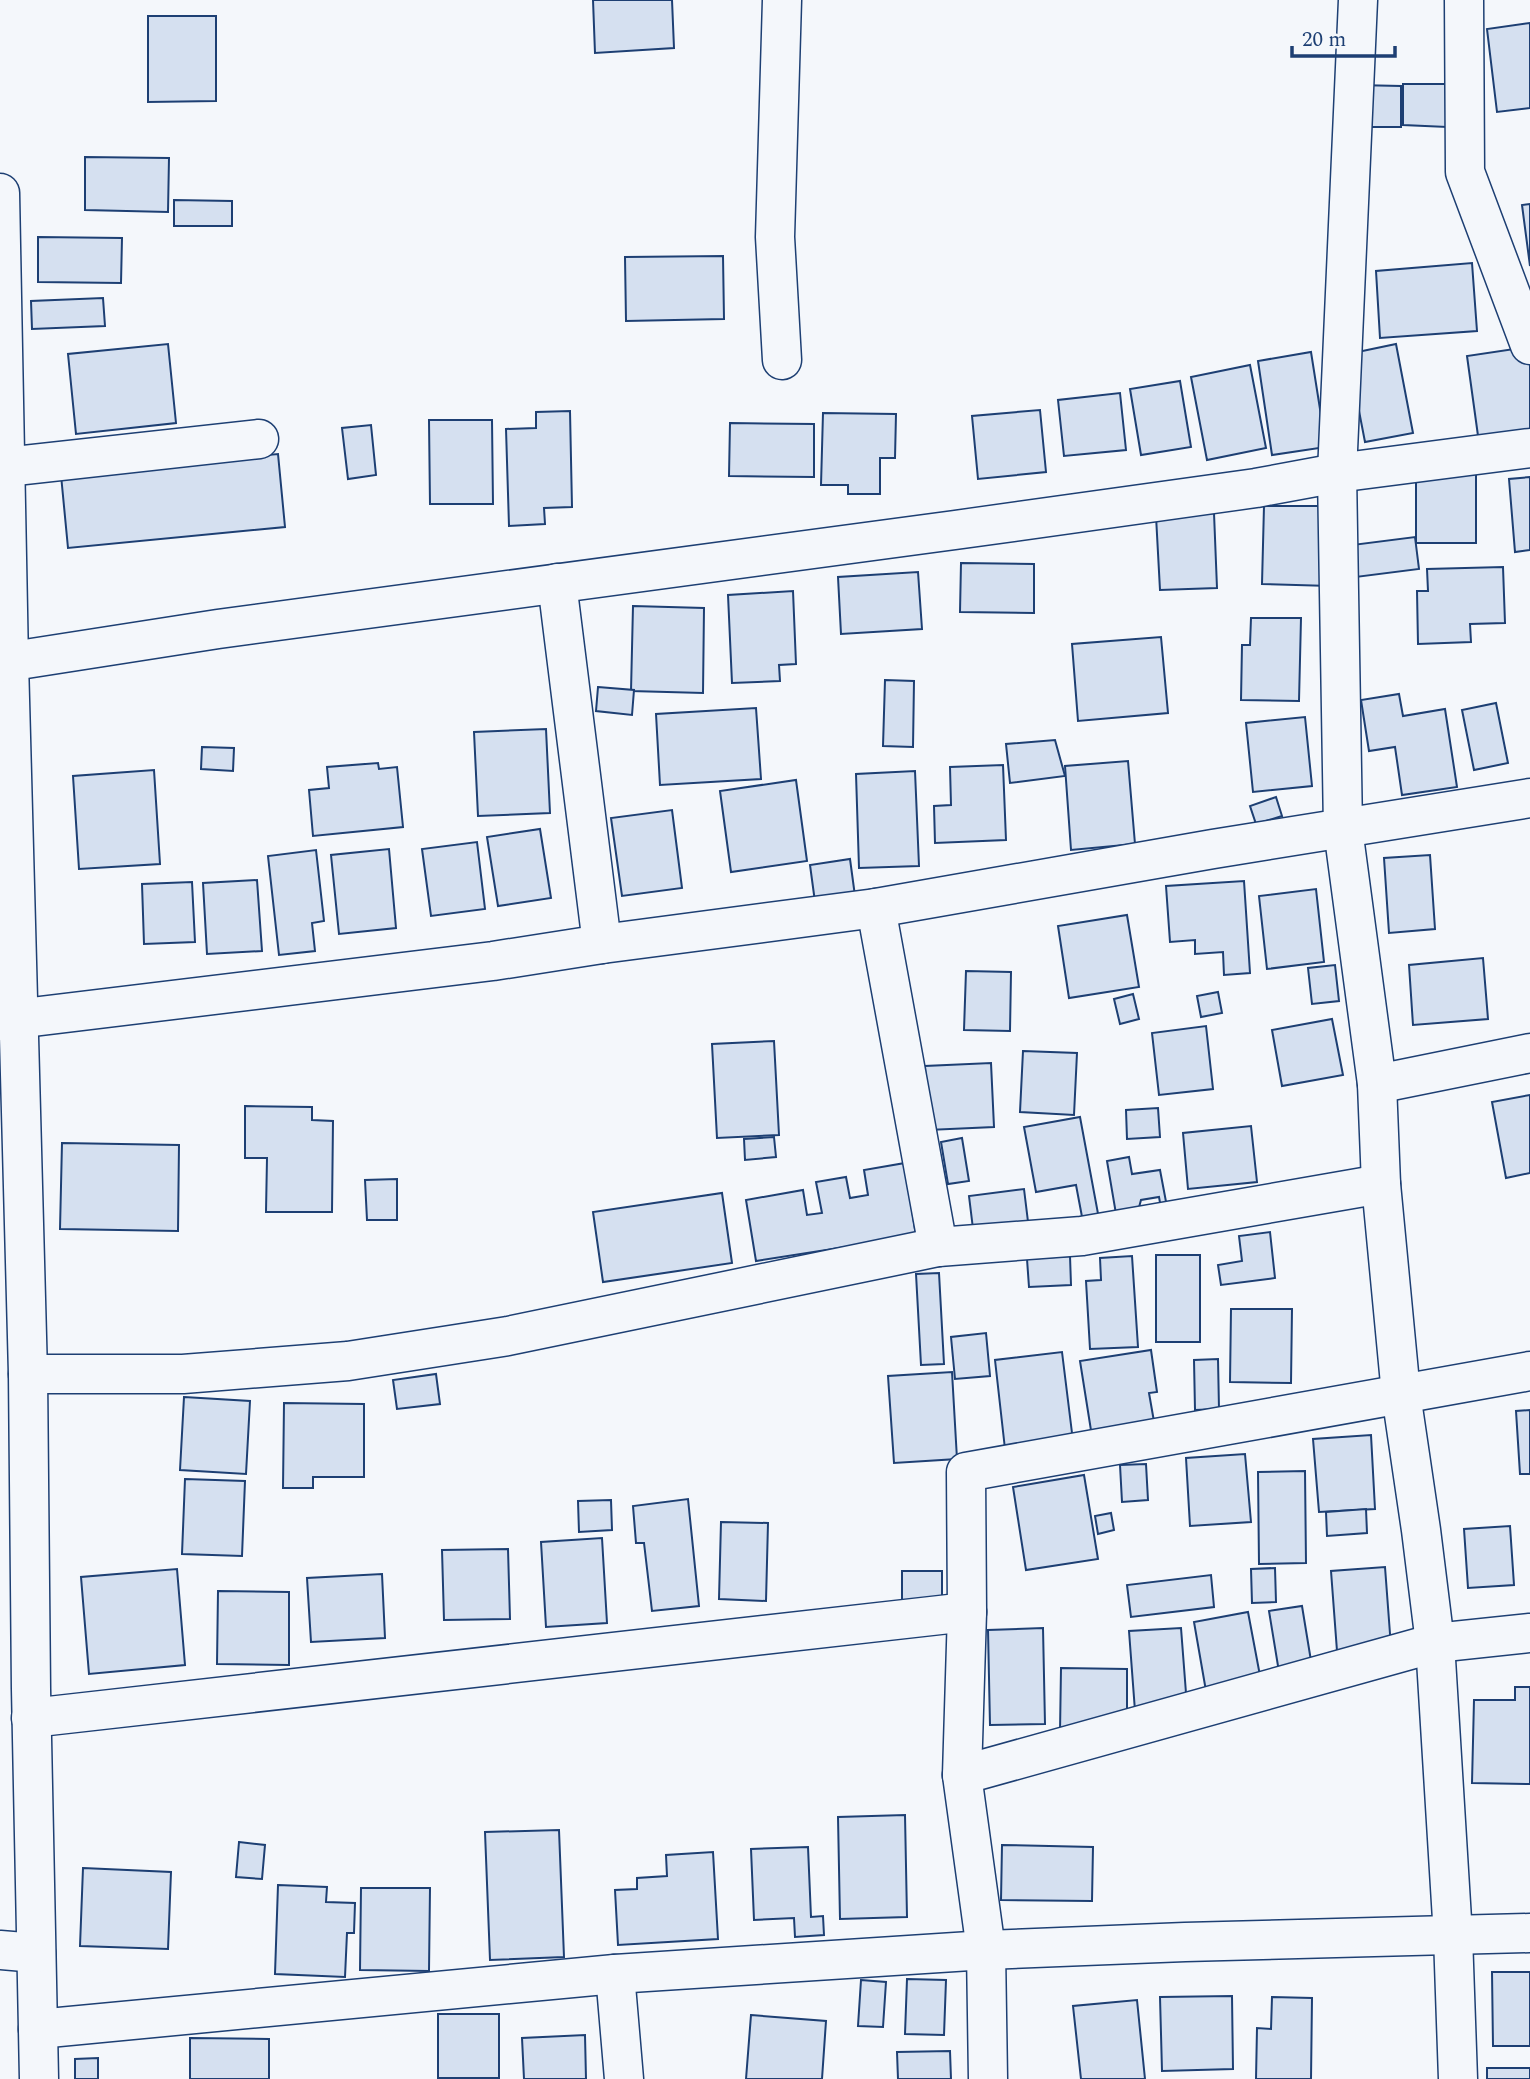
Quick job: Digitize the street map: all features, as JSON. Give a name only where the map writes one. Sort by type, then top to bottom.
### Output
[{"type":"street","points":[[782,0],[775,237],[782,360]]},
{"type":"street","points":[[1358,0],[1337,472],[1343,829],[1377,1084],[1381,1184],[1401,1394],[1436,1643],[1453,1936],[1458,2079]]},
{"type":"street","points":[[1464,0],[1465,172],[1530,345]]},
{"type":"street","points":[[0,193],[2,425],[6,467],[9,1020],[28,1374],[31,1718],[18,1951],[38,2029],[39,2079]]},
{"type":"street","points":[[6,467],[259,439]]},
{"type":"street","points":[[5,663],[218,629],[1256,488],[1337,472],[1530,448]]},
{"type":"street","points":[[556,583],[602,944]]},
{"type":"street","points":[[9,1020],[494,961],[876,908],[1213,849],[1530,798]]},
{"type":"street","points":[[876,908],[939,1247]]},
{"type":"street","points":[[1377,1084],[1530,1053]]},
{"type":"street","points":[[28,1374],[183,1374],[348,1361],[509,1336],[939,1247],[1082,1236],[1381,1184]]},
{"type":"street","points":[[988,2079],[986,1950],[962,1775],[967,1612],[966,1472],[1530,1371]]},
{"type":"street","points":[[31,1718],[967,1612]]},
{"type":"street","points":[[962,1775],[1436,1643],[1530,1633]]},
{"type":"street","points":[[38,2029],[615,1974],[986,1950],[1530,1933]]},
{"type":"street","points":[[615,1974],[624,2079]]},
{"type":"building","points":[[593,0],[672,0],[674,48],[595,53]]},
{"type":"building","points":[[148,16],[216,16],[216,101],[148,102]]},
{"type":"building","points":[[1530,23],[1530,108],[1497,112],[1487,29]]},
{"type":"building","points":[[1403,84],[1447,84],[1447,127],[1403,125]]},
{"type":"building","points":[[1356,85],[1401,86],[1401,127],[1356,127]]},
{"type":"building","points":[[85,157],[169,158],[168,212],[85,210]]},
{"type":"building","points":[[174,200],[232,201],[232,226],[174,226]]},
{"type":"building","points":[[1530,204],[1530,266],[1522,205]]},
{"type":"building","points":[[38,237],[122,238],[121,283],[38,282]]},
{"type":"building","points":[[723,256],[724,319],[626,321],[625,257]]},
{"type":"building","points":[[1472,263],[1477,331],[1380,338],[1376,271]]},
{"type":"building","points":[[103,298],[105,326],[32,329],[31,301]]},
{"type":"building","points":[[168,344],[176,423],[76,434],[68,354]]},
{"type":"building","points":[[1396,344],[1413,433],[1365,442],[1348,354]]},
{"type":"building","points":[[1528,347],[1530,435],[1479,443],[1467,356]]},
{"type":"building","points":[[1311,352],[1326,447],[1272,455],[1258,361]]},
{"type":"building","points":[[1250,365],[1266,448],[1207,460],[1191,377]]},
{"type":"building","points":[[1180,381],[1191,447],[1141,455],[1130,389]]},
{"type":"building","points":[[1120,393],[1126,450],[1064,456],[1058,400]]},
{"type":"building","points":[[1040,410],[1046,472],[978,479],[972,416]]},
{"type":"building","points":[[570,411],[572,507],[544,508],[545,524],[509,526],[506,429],[536,428],[536,412]]},
{"type":"building","points":[[823,413],[896,414],[895,458],[880,458],[880,494],[848,494],[848,485],[821,485]]},
{"type":"building","points":[[429,420],[492,420],[493,504],[430,504]]},
{"type":"building","points":[[730,423],[814,424],[814,477],[729,476]]},
{"type":"building","points":[[371,425],[376,475],[348,479],[342,428]]},
{"type":"building","points":[[278,454],[285,527],[68,548],[61,475]]},
{"type":"building","points":[[1416,473],[1476,473],[1476,543],[1416,543]]},
{"type":"building","points":[[1530,477],[1530,550],[1515,552],[1509,479]]},
{"type":"building","points":[[1264,506],[1332,506],[1330,586],[1262,584]]},
{"type":"building","points":[[1214,513],[1217,588],[1160,590],[1156,516]]},
{"type":"building","points":[[1415,537],[1419,569],[1356,577],[1352,545]]},
{"type":"building","points":[[961,563],[1034,564],[1034,613],[960,612]]},
{"type":"building","points":[[1503,567],[1505,623],[1470,624],[1471,642],[1418,644],[1417,591],[1428,591],[1427,569]]},
{"type":"building","points":[[918,572],[922,629],[841,634],[838,577]]},
{"type":"building","points":[[793,591],[796,664],[779,665],[780,681],[732,683],[728,595]]},
{"type":"building","points":[[633,606],[704,608],[703,693],[631,691]]},
{"type":"building","points":[[1251,618],[1301,618],[1299,701],[1241,700],[1242,645],[1250,645]]},
{"type":"building","points":[[1161,637],[1168,713],[1078,721],[1072,644]]},
{"type":"building","points":[[885,680],[914,681],[913,747],[883,746]]},
{"type":"building","points":[[598,687],[634,690],[632,715],[596,711]]},
{"type":"building","points":[[1399,694],[1403,716],[1445,709],[1457,787],[1402,795],[1395,747],[1369,751],[1361,700]]},
{"type":"building","points":[[1496,703],[1508,763],[1474,770],[1462,710]]},
{"type":"building","points":[[756,708],[761,779],[660,785],[656,714]]},
{"type":"building","points":[[1305,717],[1312,786],[1253,792],[1246,723]]},
{"type":"building","points":[[546,729],[550,813],[478,816],[474,732]]},
{"type":"building","points":[[1055,740],[1065,776],[1010,783],[1006,744]]},
{"type":"building","points":[[202,747],[234,748],[233,771],[201,769]]},
{"type":"building","points":[[1128,761],[1135,844],[1071,850],[1065,766]]},
{"type":"building","points":[[378,763],[379,769],[397,767],[403,827],[313,836],[309,790],[329,788],[327,767]]},
{"type":"building","points":[[1003,765],[1006,840],[935,843],[934,806],[951,805],[950,767]]},
{"type":"building","points":[[154,770],[160,864],[79,869],[73,776]]},
{"type":"building","points":[[915,771],[919,866],[859,868],[856,774]]},
{"type":"building","points":[[796,780],[807,861],[731,872],[720,791]]},
{"type":"building","points":[[1276,797],[1282,816],[1256,824],[1250,806]]},
{"type":"building","points":[[672,810],[682,888],[622,896],[611,818]]},
{"type":"building","points":[[540,829],[551,898],[498,906],[487,837]]},
{"type":"building","points":[[477,842],[485,909],[431,916],[422,849]]},
{"type":"building","points":[[389,849],[396,928],[339,934],[331,855]]},
{"type":"building","points":[[316,850],[324,921],[312,923],[315,951],[279,955],[268,856]]},
{"type":"building","points":[[1430,855],[1435,929],[1389,933],[1384,858]]},
{"type":"building","points":[[850,859],[855,896],[815,902],[810,865]]},
{"type":"building","points":[[257,880],[262,951],[207,954],[203,883]]},
{"type":"building","points":[[1244,881],[1250,973],[1224,975],[1223,952],[1195,954],[1195,940],[1170,942],[1166,886]]},
{"type":"building","points":[[192,882],[195,942],[144,944],[142,884]]},
{"type":"building","points":[[1316,889],[1324,962],[1267,969],[1259,896]]},
{"type":"building","points":[[1127,915],[1139,987],[1069,998],[1058,926]]},
{"type":"building","points":[[1483,958],[1488,1019],[1413,1025],[1409,965]]},
{"type":"building","points":[[1335,965],[1339,1001],[1312,1004],[1308,968]]},
{"type":"building","points":[[966,971],[1011,972],[1010,1031],[964,1030]]},
{"type":"building","points":[[1218,992],[1222,1013],[1201,1017],[1197,996]]},
{"type":"building","points":[[1133,994],[1139,1019],[1120,1024],[1114,999]]},
{"type":"building","points":[[1332,1019],[1343,1075],[1282,1086],[1272,1030]]},
{"type":"building","points":[[1206,1026],[1213,1089],[1159,1095],[1152,1033]]},
{"type":"building","points":[[774,1041],[779,1135],[717,1138],[712,1044]]},
{"type":"building","points":[[1023,1051],[1077,1053],[1074,1115],[1020,1112]]},
{"type":"building","points":[[991,1063],[994,1127],[928,1130],[925,1066]]},
{"type":"building","points":[[1530,1095],[1530,1173],[1506,1178],[1492,1102]]},
{"type":"building","points":[[245,1106],[312,1107],[312,1120],[333,1121],[332,1212],[266,1212],[267,1158],[245,1158]]},
{"type":"building","points":[[1158,1108],[1160,1137],[1127,1139],[1126,1110]]},
{"type":"building","points":[[1080,1117],[1099,1219],[1083,1222],[1076,1185],[1036,1192],[1024,1127]]},
{"type":"building","points":[[1251,1126],[1257,1182],[1188,1189],[1183,1133]]},
{"type":"building","points":[[774,1137],[776,1157],[745,1160],[744,1139]]},
{"type":"building","points":[[962,1138],[969,1181],[948,1184],[941,1142]]},
{"type":"building","points":[[62,1143],[179,1145],[178,1231],[60,1229]]},
{"type":"building","points":[[1129,1157],[1132,1174],[1160,1170],[1167,1207],[1161,1208],[1159,1197],[1141,1200],[1138,1211],[1116,1214],[1107,1161]]},
{"type":"building","points":[[905,1163],[916,1236],[756,1261],[746,1200],[803,1190],[807,1215],[822,1213],[816,1182],[846,1177],[850,1198],[868,1195],[864,1170]]},
{"type":"building","points":[[397,1179],[397,1220],[367,1220],[365,1180]]},
{"type":"building","points":[[1024,1189],[1029,1230],[974,1237],[969,1196]]},
{"type":"building","points":[[722,1193],[732,1263],[603,1282],[593,1212]]},
{"type":"building","points":[[1270,1232],[1275,1278],[1221,1285],[1218,1265],[1242,1261],[1239,1236]]},
{"type":"building","points":[[1156,1255],[1200,1255],[1200,1342],[1156,1342]]},
{"type":"building","points":[[1070,1256],[1071,1285],[1029,1287],[1027,1259]]},
{"type":"building","points":[[1132,1256],[1138,1347],[1090,1349],[1086,1281],[1101,1280],[1100,1258]]},
{"type":"building","points":[[939,1273],[944,1364],[921,1365],[916,1274]]},
{"type":"building","points":[[1231,1309],[1292,1309],[1291,1383],[1230,1382]]},
{"type":"building","points":[[986,1333],[990,1376],[955,1379],[951,1337]]},
{"type":"building","points":[[1151,1350],[1157,1392],[1149,1393],[1156,1433],[1093,1443],[1080,1361]]},
{"type":"building","points":[[1062,1352],[1073,1441],[1005,1449],[995,1360]]},
{"type":"building","points":[[1218,1359],[1219,1409],[1195,1410],[1194,1360]]},
{"type":"building","points":[[952,1372],[957,1459],[894,1463],[888,1376]]},
{"type":"building","points":[[436,1374],[440,1404],[397,1409],[393,1380]]},
{"type":"building","points":[[184,1397],[250,1401],[246,1474],[180,1470]]},
{"type":"building","points":[[284,1403],[364,1404],[364,1477],[313,1477],[313,1488],[283,1488]]},
{"type":"building","points":[[1530,1410],[1530,1474],[1520,1474],[1516,1411]]},
{"type":"building","points":[[1371,1435],[1375,1509],[1319,1512],[1313,1439]]},
{"type":"building","points":[[1245,1454],[1251,1522],[1190,1526],[1186,1458]]},
{"type":"building","points":[[1146,1464],[1148,1500],[1122,1502],[1120,1465]]},
{"type":"building","points":[[1305,1471],[1306,1563],[1259,1564],[1258,1472]]},
{"type":"building","points":[[1084,1475],[1098,1559],[1026,1570],[1013,1487]]},
{"type":"building","points":[[185,1479],[245,1481],[242,1556],[182,1554]]},
{"type":"building","points":[[688,1499],[699,1606],[652,1611],[644,1543],[636,1543],[633,1506]]},
{"type":"building","points":[[611,1500],[612,1530],[579,1532],[578,1501]]},
{"type":"building","points":[[1366,1509],[1367,1533],[1327,1536],[1326,1512]]},
{"type":"building","points":[[1111,1513],[1114,1530],[1098,1534],[1095,1516]]},
{"type":"building","points":[[721,1522],[768,1523],[766,1601],[719,1599]]},
{"type":"building","points":[[1510,1526],[1514,1585],[1468,1588],[1464,1529]]},
{"type":"building","points":[[602,1538],[607,1623],[546,1627],[541,1542]]},
{"type":"building","points":[[508,1549],[510,1619],[444,1620],[442,1550]]},
{"type":"building","points":[[1385,1567],[1391,1647],[1337,1651],[1331,1571]]},
{"type":"building","points":[[1275,1568],[1276,1602],[1252,1603],[1251,1569]]},
{"type":"building","points":[[177,1569],[185,1665],[89,1674],[81,1577]]},
{"type":"building","points":[[902,1571],[942,1571],[942,1600],[902,1600]]},
{"type":"building","points":[[382,1574],[385,1638],[311,1642],[307,1578]]},
{"type":"building","points":[[1211,1575],[1214,1607],[1131,1617],[1127,1585]]},
{"type":"building","points":[[218,1591],[289,1592],[289,1665],[217,1664]]},
{"type":"building","points":[[1302,1606],[1312,1667],[1279,1672],[1269,1611]]},
{"type":"building","points":[[1248,1612],[1261,1681],[1206,1691],[1194,1622]]},
{"type":"building","points":[[1043,1628],[1045,1724],[990,1725],[988,1630]]},
{"type":"building","points":[[1181,1628],[1187,1706],[1135,1711],[1129,1631]]},
{"type":"building","points":[[1061,1668],[1127,1669],[1127,1720],[1060,1732]]},
{"type":"building","points":[[1515,1687],[1530,1687],[1530,1784],[1472,1783],[1474,1700],[1515,1700]]},
{"type":"building","points":[[905,1815],[907,1917],[840,1919],[838,1817]]},
{"type":"building","points":[[559,1830],[564,1957],[490,1960],[485,1832]]},
{"type":"building","points":[[239,1842],[265,1845],[262,1879],[236,1877]]},
{"type":"building","points":[[1002,1845],[1093,1847],[1092,1901],[1001,1900]]},
{"type":"building","points":[[808,1847],[811,1917],[823,1916],[824,1935],[795,1937],[794,1918],[754,1920],[751,1849]]},
{"type":"building","points":[[713,1852],[718,1939],[618,1945],[615,1890],[637,1889],[637,1878],[667,1876],[666,1855]]},
{"type":"building","points":[[83,1868],[171,1872],[168,1949],[80,1946]]},
{"type":"building","points":[[278,1885],[327,1887],[326,1902],[355,1903],[354,1933],[347,1933],[345,1977],[275,1974]]},
{"type":"building","points":[[361,1888],[430,1888],[429,1971],[360,1970]]},
{"type":"building","points":[[1492,1972],[1530,1972],[1530,2046],[1493,2046]]},
{"type":"building","points":[[907,1979],[946,1980],[944,2035],[905,2034]]},
{"type":"building","points":[[861,1980],[886,1982],[883,2027],[858,2026]]},
{"type":"building","points":[[1232,1996],[1233,2069],[1162,2071],[1160,1997]]},
{"type":"building","points":[[1272,1997],[1312,1998],[1311,2079],[1256,2079],[1257,2028],[1271,2029]]},
{"type":"building","points":[[1137,2000],[1145,2079],[1081,2079],[1073,2006]]},
{"type":"building","points":[[438,2014],[499,2014],[499,2078],[438,2078]]},
{"type":"building","points":[[751,2015],[826,2021],[822,2079],[746,2079]]},
{"type":"building","points":[[585,2035],[586,2079],[524,2079],[522,2038]]},
{"type":"building","points":[[190,2038],[269,2039],[269,2079],[190,2079]]},
{"type":"building","points":[[950,2051],[951,2079],[898,2079],[897,2052]]},
{"type":"building","points":[[98,2058],[98,2079],[75,2079],[75,2059]]},
{"type":"building","points":[[1487,2068],[1530,2068],[1530,2079],[1487,2079]]}]
